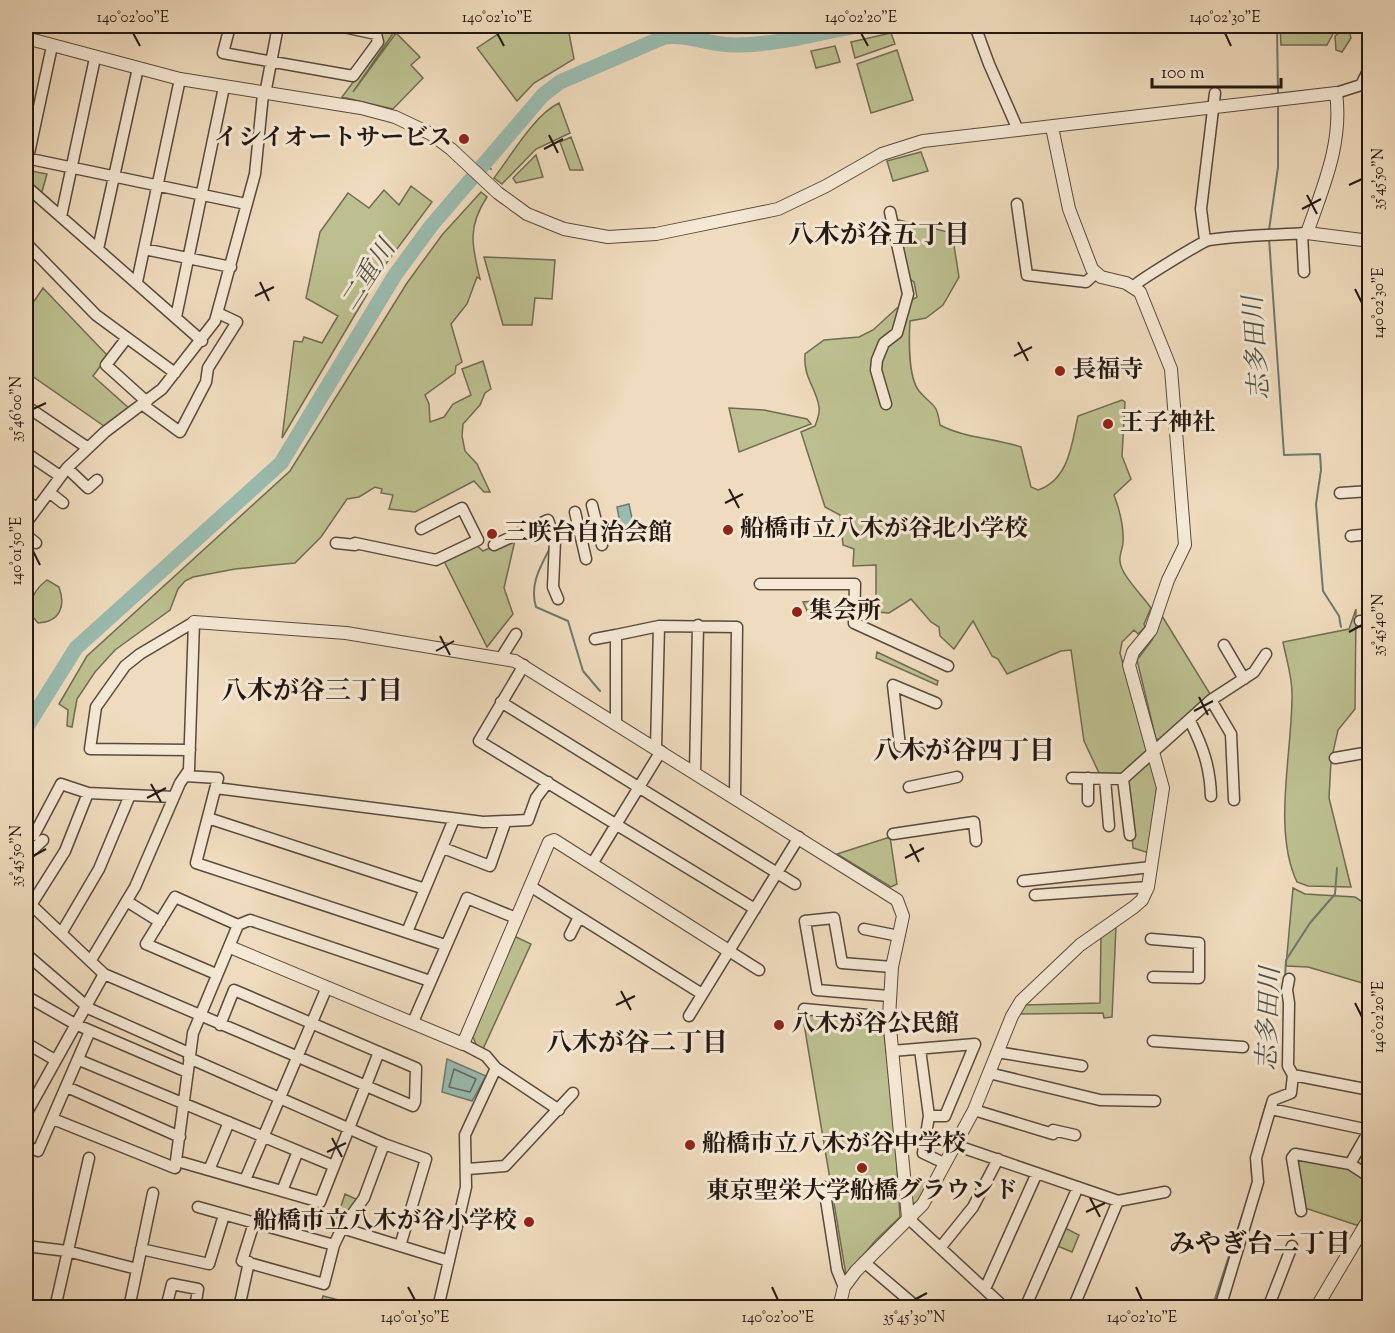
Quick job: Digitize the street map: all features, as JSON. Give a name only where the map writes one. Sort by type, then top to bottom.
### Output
[{"type":"street","points":[[230,26],[223,52],[353,75],[378,42],[376,34],[339,26]]},
{"type":"street","points":[[26,523],[64,472],[88,448],[145,403],[175,373],[202,341],[218,313],[255,174],[264,94],[278,26]]},
{"type":"street","points":[[975,26],[1018,130]]},
{"type":"street","points":[[27,42],[52,46],[180,79],[361,108],[395,117],[430,134],[469,165],[509,202],[554,225],[608,237],[640,236],[718,223],[778,209],[826,186],[859,165],[903,146],[940,138],[1053,129],[1336,93],[1356,88],[1370,67]]},
{"type":"street","points":[[52,46],[27,158],[246,204]]},
{"type":"street","points":[[61,217],[94,58]]},
{"type":"street","points":[[98,249],[138,68]]},
{"type":"street","points":[[137,282],[180,79]]},
{"type":"street","points":[[176,317],[224,87]]},
{"type":"street","points":[[1205,240],[1201,209],[1215,93]]},
{"type":"street","points":[[1304,272],[1304,233],[1337,139],[1336,93]]},
{"type":"street","points":[[1053,129],[1070,209],[1095,274]]},
{"type":"street","points":[[26,186],[202,341]]},
{"type":"street","points":[[1017,204],[1027,275],[1086,282],[1095,274]]},
{"type":"street","points":[[886,404],[876,370],[877,360],[884,343],[897,333],[908,294],[890,212]]},
{"type":"street","points":[[1134,286],[1140,279],[1187,254],[1205,240],[1304,233],[1335,235],[1370,242]]},
{"type":"street","points":[[26,243],[96,315],[175,373]]},
{"type":"street","points":[[144,249],[231,267]]},
{"type":"street","points":[[839,1308],[844,1287],[864,1262],[922,1204],[974,1110],[1012,1016],[1029,993],[1080,945],[1142,900],[1148,887],[1163,796],[1154,752],[1129,665],[1130,657],[1151,630],[1168,580],[1185,545],[1185,534],[1170,369],[1145,303],[1134,286],[1095,274]]},
{"type":"street","points":[[126,339],[106,365],[145,403],[180,432],[206,382],[208,368],[237,322],[218,313]]},
{"type":"street","points":[[26,406],[88,448]]},
{"type":"street","points":[[26,453],[64,472],[88,489],[97,480]]},
{"type":"street","points":[[1340,493],[1370,491]]},
{"type":"street","points":[[48,492],[63,503]]},
{"type":"street","points":[[26,500],[36,508]]},
{"type":"street","points":[[592,505],[602,545]]},
{"type":"street","points":[[336,543],[355,544],[436,560],[478,540],[462,508],[420,530]]},
{"type":"street","points":[[575,512],[586,560]]},
{"type":"street","points":[[494,545],[548,520],[555,540],[553,587],[558,599]]},
{"type":"street","points":[[1351,536],[1370,534]]},
{"type":"street","points":[[26,536],[36,543]]},
{"type":"street","points":[[760,584],[855,584],[854,623],[948,666]]},
{"type":"street","points":[[91,960],[128,902],[174,797],[189,770],[194,622]]},
{"type":"street","points":[[190,750],[90,749],[96,707],[125,666],[140,654],[194,622],[346,633],[501,658],[524,665],[897,900],[902,910],[892,967],[889,1017],[908,1218],[1005,1308]]},
{"type":"street","points":[[696,773],[698,625]]},
{"type":"street","points":[[592,864],[639,788],[658,749],[660,626]]},
{"type":"street","points":[[595,639],[660,626],[737,627],[735,797]]},
{"type":"street","points":[[501,658],[516,634]]},
{"type":"street","points":[[616,635],[616,723]]},
{"type":"street","points":[[1224,645],[1245,679]]},
{"type":"street","points":[[1072,778],[1123,779],[1190,722],[1211,700],[1258,668],[1266,654]]},
{"type":"street","points":[[524,665],[479,741],[755,909]]},
{"type":"street","points":[[919,752],[900,746],[893,685],[936,703]]},
{"type":"street","points":[[1211,700],[1231,734],[1234,800]]},
{"type":"street","points":[[501,702],[795,884]]},
{"type":"street","points":[[1190,722],[1203,747],[1210,770],[1211,796]]},
{"type":"street","points":[[1335,758],[1370,752]]},
{"type":"street","points":[[184,777],[218,778],[196,863],[445,945]]},
{"type":"street","points":[[909,787],[957,777]]},
{"type":"street","points":[[1088,778],[1088,801]]},
{"type":"street","points":[[1105,779],[1109,826]]},
{"type":"street","points":[[1123,779],[1130,835]]},
{"type":"street","points":[[216,788],[454,819],[505,823],[528,820],[536,798],[548,782]]},
{"type":"street","points":[[26,856],[38,838],[61,784],[88,793],[174,797]]},
{"type":"street","points":[[88,793],[65,851],[28,903],[62,932],[104,974],[198,1016],[413,1106],[415,1102],[416,1068],[234,990],[220,1025]]},
{"type":"street","points":[[62,932],[99,869],[130,795]]},
{"type":"street","points":[[208,818],[425,889]]},
{"type":"street","points":[[407,932],[454,819]]},
{"type":"street","points":[[893,834],[974,822],[976,841]]},
{"type":"street","points":[[442,848],[490,866],[505,823]]},
{"type":"street","points":[[689,1016],[799,837]]},
{"type":"street","points":[[464,1044],[549,842],[554,840],[759,970]]},
{"type":"street","points":[[1023,881],[1151,867]]},
{"type":"street","points":[[530,886],[702,994]]},
{"type":"street","points":[[1035,895],[1148,887]]},
{"type":"street","points":[[216,974],[146,944],[175,897],[238,925],[250,920],[430,981]]},
{"type":"street","points":[[412,1022],[467,898],[516,918]]},
{"type":"street","points":[[128,902],[160,922]]},
{"type":"street","points":[[570,935],[579,917]]},
{"type":"street","points":[[889,996],[817,990],[805,921],[834,918],[842,963],[892,967]]},
{"type":"street","points":[[52,1119],[175,1168],[189,1055],[198,1016],[238,925]]},
{"type":"street","points":[[864,929],[899,936]]},
{"type":"street","points":[[1151,939],[1199,943],[1199,978],[1153,977]]},
{"type":"street","points":[[230,947],[464,1044],[486,1056],[496,1068],[559,1110]]},
{"type":"street","points":[[26,954],[90,1009],[384,1144],[426,1158],[400,1246]]},
{"type":"street","points":[[26,1114],[85,1004],[104,974]]},
{"type":"street","points":[[1220,1308],[1258,1182],[1256,1158],[1273,1100],[1291,1093],[1293,1075],[1288,1066],[1289,1003],[1287,990],[1289,979]]},
{"type":"street","points":[[245,1180],[327,987]]},
{"type":"street","points":[[26,996],[75,1024],[187,1072]]},
{"type":"street","points":[[804,1009],[889,1017]]},
{"type":"street","points":[[26,1146],[38,1151],[90,1031]]},
{"type":"street","points":[[1153,1041],[1243,1047]]},
{"type":"street","points":[[26,1043],[55,1060]]},
{"type":"street","points":[[892,1052],[975,1044],[945,1116],[929,1116]]},
{"type":"street","points":[[920,1049],[929,1116],[923,1153],[944,1163]]},
{"type":"street","points":[[177,1161],[320,1202],[379,1052]]},
{"type":"street","points":[[997,1052],[1082,1066]]},
{"type":"street","points":[[79,1060],[334,1166]]},
{"type":"street","points":[[438,1308],[466,1186],[468,1169],[465,1135],[467,1125],[496,1068]]},
{"type":"street","points":[[989,1073],[1100,1100],[1155,1101]]},
{"type":"street","points":[[1293,1075],[1370,1090]]},
{"type":"street","points":[[67,1087],[180,1137]]},
{"type":"street","points":[[26,1090],[36,1096]]},
{"type":"street","points":[[468,1169],[505,1166],[573,1093]]},
{"type":"street","points":[[1271,1109],[1369,1129],[1350,1164]]},
{"type":"street","points":[[974,1110],[1053,1134],[1053,1130],[1075,1135]]},
{"type":"street","points":[[209,1170],[229,1122]]},
{"type":"street","points":[[254,1223],[242,1261],[324,1284],[334,1245],[342,1228],[364,1198],[384,1144]]},
{"type":"street","points":[[955,1145],[1118,1201],[1165,1192]]},
{"type":"street","points":[[282,1191],[297,1151]]},
{"type":"street","points":[[1301,1210],[1292,1158],[1295,1154],[1350,1164],[1370,1177]]},
{"type":"street","points":[[55,1308],[89,1158]]},
{"type":"street","points":[[940,1248],[973,1208],[998,1159]]},
{"type":"street","points":[[985,1289],[1037,1173]]},
{"type":"street","points":[[824,1187],[837,1270],[844,1287]]},
{"type":"street","points":[[1025,1308],[1078,1187]]},
{"type":"street","points":[[129,1308],[153,1193]]},
{"type":"street","points":[[1073,1308],[1118,1201]]},
{"type":"street","points":[[198,1207],[334,1245]]},
{"type":"street","points":[[141,1249],[209,1263],[224,1215]]},
{"type":"street","points":[[1316,1308],[1370,1218]]},
{"type":"street","points":[[342,1228],[448,1261]]},
{"type":"street","points":[[26,1246],[67,1251],[137,1269]]},
{"type":"street","points":[[1268,1308],[1292,1246]]},
{"type":"street","points":[[239,1308],[249,1262]]},
{"type":"street","points":[[864,1262],[918,1308]]},
{"type":"street","points":[[166,1308],[172,1284],[198,1289],[195,1308]]},
{"type":"green space","points":[[388,26],[394,32],[353,92],[396,33],[420,57],[411,65],[423,78],[393,109],[342,97],[383,42],[381,35]]},
{"type":"green space","points":[[510,26],[568,28],[574,59],[534,83],[517,101],[477,48]]},
{"type":"green space","points":[[1280,26],[1342,26],[1334,32],[1327,45],[1281,45]]},
{"type":"green space","points":[[1349,26],[1355,26],[1350,34],[1351,38],[1342,52],[1336,50],[1335,36]]},
{"type":"green space","points":[[891,33],[895,44],[855,58],[851,42]]},
{"type":"green space","points":[[835,46],[840,62],[816,68],[811,51]]},
{"type":"green space","points":[[897,50],[913,100],[871,113],[857,64]]},
{"type":"green space","points":[[559,103],[570,133],[536,149],[502,184],[494,178],[532,126]]},
{"type":"green space","points":[[571,137],[583,170],[570,170],[560,142]]},
{"type":"green space","points":[[921,152],[928,171],[893,181],[887,161]]},
{"type":"green space","points":[[536,155],[543,177],[516,183],[513,178]]},
{"type":"green space","points":[[26,170],[47,174],[41,195],[26,181]]},
{"type":"green space","points":[[411,186],[432,202],[382,269],[282,438],[294,341],[302,342],[304,337],[322,343],[338,316],[306,298],[320,232],[348,193],[369,208],[384,190],[399,205]]},
{"type":"green space","points":[[481,192],[487,197],[476,218],[473,237],[480,279],[477,277],[467,304],[451,324],[462,362],[456,366],[455,373],[425,395],[429,404],[430,422],[444,417],[453,404],[471,395],[462,369],[483,361],[491,389],[485,393],[480,405],[463,424],[462,436],[465,451],[477,464],[490,492],[484,492],[474,481],[415,512],[389,509],[393,495],[381,493],[382,489],[375,487],[359,497],[347,499],[321,537],[295,563],[235,569],[193,577],[185,581],[178,589],[170,610],[115,650],[95,672],[77,699],[72,727],[67,726],[68,710],[59,704],[87,656],[290,471],[407,283],[442,235]]},
{"type":"green space","points":[[895,219],[952,233],[959,277],[943,305],[926,318],[910,321],[909,337],[915,385],[935,408],[940,425],[959,433],[1021,447],[1031,487],[1038,490],[1048,485],[1063,469],[1071,449],[1078,416],[1122,400],[1125,402],[1122,456],[1131,479],[1114,495],[1123,530],[1120,561],[1124,572],[1151,608],[1144,624],[1145,627],[1138,634],[1134,630],[1122,642],[1120,653],[1157,785],[1149,853],[1133,848],[1127,782],[1100,775],[1084,741],[1071,650],[1061,651],[1007,674],[998,659],[992,656],[973,621],[954,649],[940,636],[939,627],[931,622],[911,599],[889,613],[876,612],[876,565],[853,566],[854,549],[843,545],[840,515],[825,507],[801,432],[815,426],[819,411],[806,370],[805,354],[824,340],[859,337],[873,330],[897,308],[917,297],[914,282],[908,278]]},
{"type":"green space","points":[[484,257],[555,260],[552,299],[535,298],[532,325],[503,325]]},
{"type":"green space","points":[[43,288],[108,356],[93,376],[131,410],[109,426],[104,426],[32,376],[26,381],[26,313]]},
{"type":"green space","points":[[729,408],[764,410],[807,419],[811,424],[739,452]]},
{"type":"green space","points":[[516,536],[504,588],[513,614],[487,647],[444,561],[476,545],[483,551]]},
{"type":"green space","points":[[47,580],[59,587],[61,606],[52,620],[38,623],[29,612],[30,607],[37,590]]},
{"type":"green space","points":[[826,600],[831,611],[810,617],[803,602]]},
{"type":"green space","points":[[1356,609],[1355,709],[1338,730],[1331,761],[1329,798],[1351,887],[1308,886],[1297,882],[1286,838],[1285,789],[1292,693],[1283,642],[1349,629]]},
{"type":"green space","points":[[1162,616],[1212,697],[1163,740],[1156,739],[1137,660],[1152,640]]},
{"type":"green space","points":[[877,652],[938,681],[937,685],[876,658]]},
{"type":"green space","points":[[890,837],[897,884],[891,887],[837,854]]},
{"type":"green space","points":[[1293,888],[1305,894],[1355,897],[1369,906],[1369,985],[1308,967],[1286,966]]},
{"type":"green space","points":[[1116,927],[1112,1017],[1104,1018],[1103,1013],[1019,1014],[1025,1005],[1100,1003],[1101,936]]},
{"type":"green space","points":[[514,936],[531,944],[483,1049],[477,1047],[473,1037]]},
{"type":"green space","name":"東京聖栄大学船橋グラウンド","points":[[802,1012],[879,1019],[883,1024],[894,1119],[900,1217],[876,1240],[846,1275]]},
{"type":"green space","points":[[1298,1157],[1350,1168],[1369,1180],[1369,1209],[1361,1224],[1356,1225],[1305,1208],[1295,1161]]},
{"type":"green space","points":[[909,1177],[927,1184],[917,1204],[910,1202]]},
{"type":"green space","points":[[345,1194],[358,1200],[338,1229],[334,1227]]},
{"type":"green space","points":[[1063,1227],[1079,1235],[1072,1252],[1055,1245]]},
{"type":"green space","points":[[323,1296],[366,1307],[320,1307]]},
{"type":"water","points":[[629,504],[636,537],[623,539],[617,507]]},
{"type":"water","points":[[447,1059],[486,1076],[472,1101],[442,1092]]},
{"type":"waterway","name":"二重川","points":[[26,728],[76,648],[281,463],[395,275],[431,226],[543,95],[560,82],[664,37],[683,37],[728,45],[752,44],[782,41],[856,26]]},
{"type":"waterway","name":"志多田川","points":[[1277,26],[1278,95]]},
{"type":"waterway","name":"志多田川","points":[[1269,230],[1278,167],[1278,104]]},
{"type":"waterway","name":"二重川","points":[[484,163],[491,169]]},
{"type":"waterway","name":"志多田川","points":[[1269,238],[1284,455],[1320,454],[1321,470],[1316,504],[1323,591],[1339,616],[1341,627]]},
{"type":"waterway","points":[[551,546],[535,583],[536,607],[568,621],[583,671],[600,691]]},
{"type":"waterway","name":"志多田川","points":[[1285,978],[1286,960],[1310,923],[1335,894],[1337,868]]},
{"type":"waterway","name":"志多田川","points":[[1260,1124],[1266,1104]]},
{"type":"waterway","name":"志多田川","points":[[1251,1159],[1252,1177]]},
{"type":"waterway","name":"志多田川","points":[[1212,1308],[1243,1213]]},
{"type":"place","name":"イシイオートサービス","points":[[464,139]]},
{"type":"place","name":"長福寺","points":[[1060,371]]},
{"type":"place","name":"王子神社","points":[[1108,424]]},
{"type":"place","name":"船橋市立八木が谷北小学校","points":[[728,530]]},
{"type":"place","name":"三咲台自治会館","points":[[492,534]]},
{"type":"place","name":"集会所","points":[[797,612]]},
{"type":"place","name":"八木が谷公民館","points":[[779,1025]]},
{"type":"place","name":"船橋市立八木が谷中学校","points":[[690,1145]]},
{"type":"place","name":"東京聖栄大学船橋グラウンド","points":[[862,1168]]},
{"type":"place","name":"船橋市立八木が谷小学校","points":[[529,1222]]},
{"type":"district","name":"八木が谷五丁目","points":[[879,236]]},
{"type":"district","name":"八木が谷三丁目","points":[[312,692]]},
{"type":"district","name":"八木が谷四丁目","points":[[964,752]]},
{"type":"district","name":"八木が谷二丁目","points":[[637,1044]]},
{"type":"district","name":"みやぎ台二丁目","points":[[1260,1245]]}]
